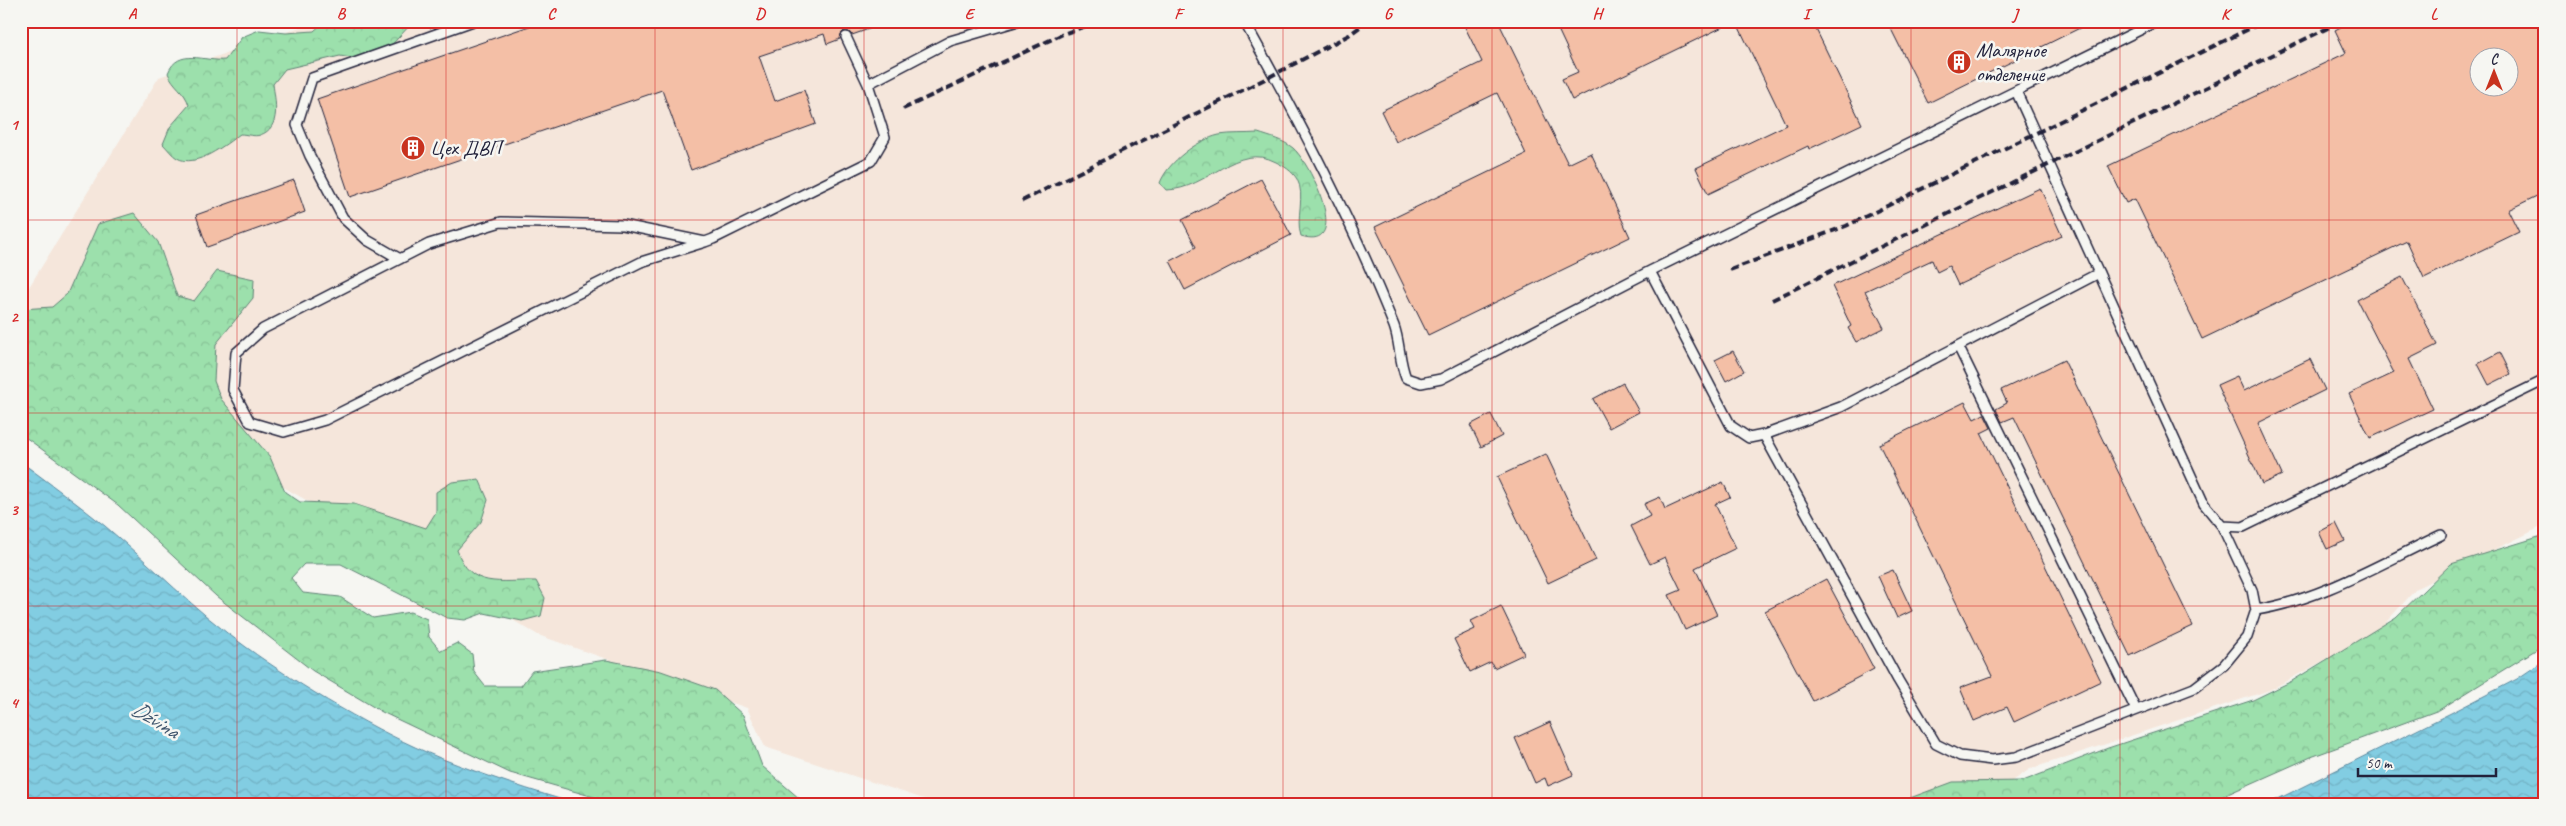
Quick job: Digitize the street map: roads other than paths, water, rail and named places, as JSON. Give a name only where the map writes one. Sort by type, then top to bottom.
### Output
[{"type":"lane","points":[[400,259],[368,240],[343,218],[310,156],[297,125],[312,78],[473,21]]},
{"type":"lane","points":[[868,84],[950,42],[1018,21]]},
{"type":"lane","points":[[1244,21],[1313,147],[1395,328],[1400,363],[1406,378],[1421,383],[1441,379],[1650,271],[2158,21]]},
{"type":"lane","points":[[705,242],[623,225],[500,222],[429,244],[263,329],[236,353],[233,390],[250,422],[284,432],[325,420],[641,262],[705,242],[871,161],[885,137],[868,84],[846,38]]},
{"type":"lane","points":[[1764,435],[1898,680],[1936,744],[1960,756],[1992,760],[2016,757],[2194,688],[2224,665],[2247,637],[2256,610],[2252,590],[2222,526],[2204,504],[2016,91]]},
{"type":"lane","points":[[1650,271],[1731,426],[1749,438],[1764,435],[1841,407],[2099,273]]},
{"type":"lane","points":[[1958,346],[2136,710]]},
{"type":"lane","points":[[2222,526],[2243,527],[2545,380]]},
{"type":"lane","points":[[2256,610],[2282,606],[2310,597],[2441,535]]},
{"type":"water","name":"Dźvina","points":[[21,462],[105,526],[227,633],[315,693],[365,722],[440,758],[509,783],[580,805],[21,805]]},
{"type":"water","points":[[2545,660],[2545,805],[2266,805],[2517,679]]},
{"type":"railway","points":[[903,109],[1063,34],[1100,21]]},
{"type":"railway","points":[[1022,201],[1273,75],[1349,35],[1368,21]]},
{"type":"railway","points":[[1730,270],[1846,226],[2265,21]]},
{"type":"railway","points":[[1772,300],[2342,21]]},
{"type":"place","name":"Малярное отделение","points":[[1959,62]]},
{"type":"place","name":"Цех ДВП","points":[[413,148]]}]
